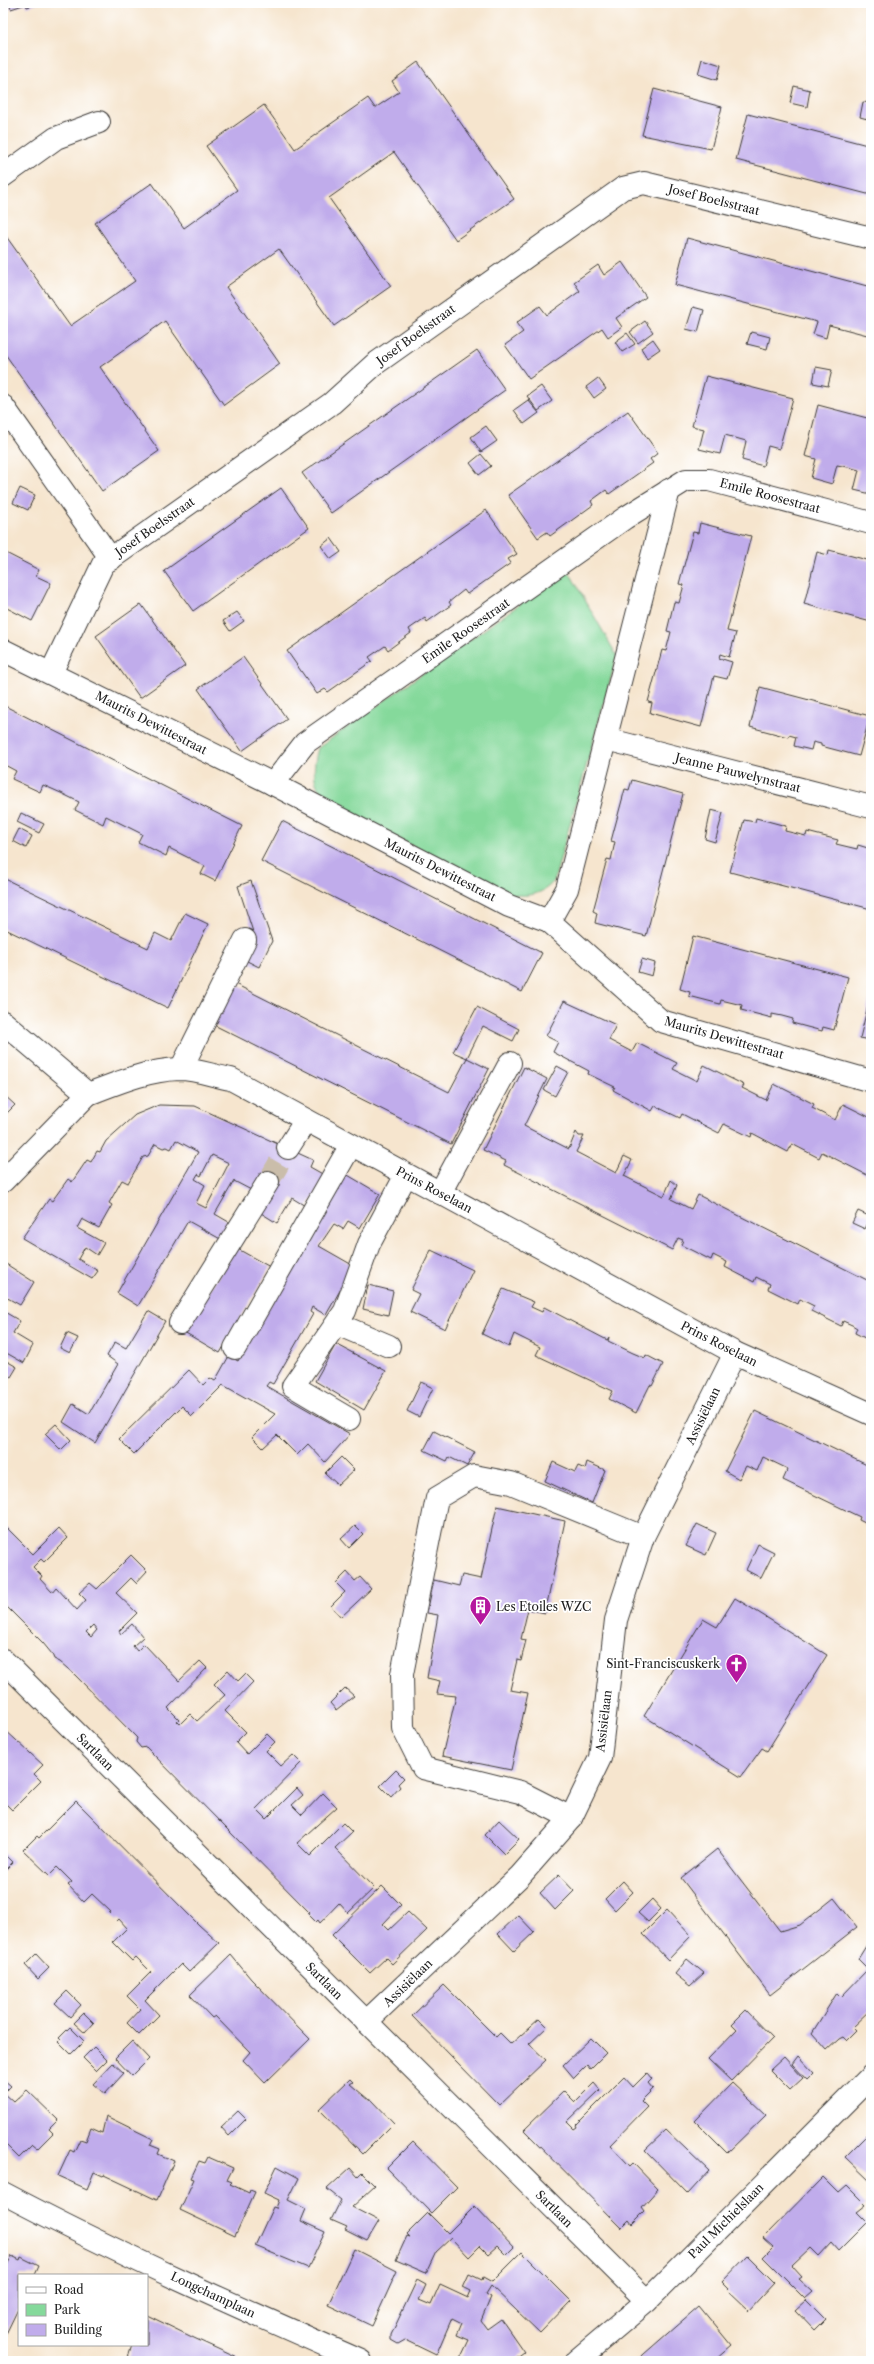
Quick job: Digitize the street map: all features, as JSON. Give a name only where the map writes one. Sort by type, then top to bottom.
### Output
[{"type":"street","points":[[3,176],[56,138],[99,122]]},
{"type":"street","name":"Josef Boelsstraat","points":[[51,673],[103,564],[332,402],[375,364],[622,188],[644,183],[871,238]]},
{"type":"street","points":[[3,406],[111,558]]},
{"type":"street","name":"Emile Roosestraat","points":[[274,784],[306,743],[625,518],[686,480],[709,480],[871,522]]},
{"type":"street","points":[[549,921],[567,889],[670,490]]},
{"type":"street","name":"Maurits Dewittestraat","points":[[3,650],[274,784],[509,906],[549,921],[661,1021],[871,1080]]},
{"type":"street","name":"Jeanne Pauwelynstraat","points":[[606,739],[871,807]]},
{"type":"street","points":[[181,1069],[245,940]]},
{"type":"street","points":[[3,1022],[88,1094],[3,1181]]},
{"type":"street","points":[[440,1193],[510,1063]]},
{"type":"street","name":"Prins Roselaan","points":[[88,1094],[133,1077],[156,1071],[181,1069],[231,1079],[734,1353],[871,1414]]},
{"type":"street","points":[[288,1148],[306,1120]]},
{"type":"street","points":[[235,1348],[352,1145]]},
{"type":"street","points":[[349,1419],[293,1386],[345,1311],[369,1244],[406,1175]]},
{"type":"street","points":[[180,1323],[268,1182]]},
{"type":"street","points":[[337,1324],[390,1346]]},
{"type":"street","name":"Assisiëlaan","points":[[366,2022],[520,1876],[571,1818],[600,1758],[616,1620],[643,1537],[734,1353]]},
{"type":"street","points":[[571,1818],[520,1792],[423,1768],[403,1728],[402,1674],[437,1498],[474,1476],[504,1482],[643,1537]]},
{"type":"street","name":"Sartlaan","points":[[3,1660],[647,2301]]},
{"type":"street","name":"Paul Michielslaan","points":[[576,2361],[647,2301],[871,2076]]},
{"type":"street","name":"Longchamplaan","points":[[3,2193],[59,2222],[208,2294],[361,2361]]},
{"type":"green space","points":[[568,570],[617,656],[554,881],[549,886],[544,890],[533,894],[508,894],[333,806],[326,800],[315,780],[314,773],[318,748]]},
{"type":"building","points":[[9,3],[40,3],[27,7],[26,4],[11,9]]},
{"type":"building","points":[[702,59],[721,65],[717,80],[698,74]]},
{"type":"building","points":[[418,62],[514,199],[456,240],[394,152],[329,198],[391,286],[334,326],[279,249],[226,287],[280,364],[224,405],[165,321],[100,367],[159,451],[102,491],[3,351],[3,232],[70,326],[135,281],[95,223],[152,183],[184,228],[237,190],[206,146],[264,105],[295,149],[368,98],[375,108],[399,92],[392,81]]},
{"type":"building","points":[[794,86],[810,90],[807,107],[790,103]]},
{"type":"building","points":[[654,89],[722,107],[711,149],[642,135]]},
{"type":"building","points":[[863,102],[871,103],[871,120],[860,117]]},
{"type":"building","points":[[748,114],[871,146],[871,195],[736,160]]},
{"type":"building","points":[[687,238],[871,287],[871,336],[829,325],[826,338],[813,334],[817,322],[675,285]]},
{"type":"building","points":[[622,262],[646,297],[616,318],[622,327],[608,337],[602,328],[529,379],[505,345],[523,332],[516,323],[540,306],[547,315],[580,291],[574,282],[598,265],[604,275]]},
{"type":"building","points":[[693,307],[704,310],[698,332],[686,329]]},
{"type":"building","points":[[645,321],[653,332],[638,343],[630,332]]},
{"type":"building","points":[[751,332],[770,337],[767,349],[747,344]]},
{"type":"building","points":[[627,333],[635,344],[622,352],[615,342]]},
{"type":"building","points":[[653,339],[660,349],[647,358],[641,348]]},
{"type":"building","points":[[477,350],[505,390],[331,513],[302,473]]},
{"type":"building","points":[[816,367],[832,370],[828,386],[813,383]]},
{"type":"building","points":[[706,376],[793,398],[779,449],[768,446],[763,466],[742,460],[746,441],[725,435],[720,454],[699,449],[704,429],[692,426]]},
{"type":"building","points":[[598,378],[606,389],[594,398],[586,387]]},
{"type":"building","points":[[541,386],[552,401],[538,411],[527,396]]},
{"type":"building","points":[[528,400],[539,413],[524,424],[514,410]]},
{"type":"building","points":[[818,405],[871,419],[871,494],[854,490],[859,470],[848,467],[837,465],[832,484],[811,478],[816,459],[805,456]]},
{"type":"building","points":[[628,411],[658,453],[650,459],[653,463],[609,494],[606,490],[591,501],[593,505],[550,536],[547,532],[538,538],[508,495]]},
{"type":"building","points":[[486,426],[497,441],[481,452],[471,437]]},
{"type":"building","points":[[481,454],[491,466],[479,475],[470,463]]},
{"type":"building","points":[[20,488],[35,495],[28,510],[13,503]]},
{"type":"building","points":[[281,488],[309,528],[193,611],[164,571]]},
{"type":"building","points":[[486,510],[517,554],[508,559],[511,563],[467,594],[464,590],[449,602],[451,605],[427,622],[425,618],[409,629],[411,633],[388,650],[385,646],[369,657],[372,661],[328,692],[325,689],[317,694],[287,651]]},
{"type":"building","points":[[700,523],[751,536],[727,631],[736,633],[729,657],[720,654],[719,658],[732,662],[727,679],[714,676],[701,727],[650,713],[652,703],[648,702],[662,650],[666,651],[671,632],[667,631],[674,602],[679,603],[684,585],[679,584],[693,532],[698,533]]},
{"type":"building","points":[[331,538],[341,552],[331,559],[321,546]]},
{"type":"building","points":[[829,550],[871,561],[871,622],[804,604],[817,552],[828,555]]},
{"type":"building","points":[[4,552],[39,570],[36,576],[51,583],[32,621],[3,606]]},
{"type":"building","points":[[141,604],[185,666],[140,698],[96,636]]},
{"type":"building","points":[[237,612],[244,621],[230,631],[223,621]]},
{"type":"building","points":[[243,657],[287,719],[242,751],[198,689]]},
{"type":"building","points":[[760,687],[870,716],[859,756],[821,746],[821,744],[813,742],[811,750],[794,746],[796,737],[789,735],[788,737],[750,727]]},
{"type":"building","points":[[3,705],[242,826],[215,881],[201,874],[205,866],[169,848],[166,856],[138,842],[142,834],[106,816],[103,824],[75,810],[79,802],[43,785],[40,792],[12,779],[16,771],[3,764]]},
{"type":"building","points":[[632,780],[683,794],[646,936],[595,923],[597,913],[593,911],[607,859],[611,860],[615,842],[611,841],[625,789],[629,790]]},
{"type":"building","points":[[711,810],[723,813],[715,842],[705,839]]},
{"type":"building","points":[[21,813],[44,824],[39,833],[17,822]]},
{"type":"building","points":[[756,818],[786,826],[785,831],[806,836],[807,832],[838,840],[836,844],[857,849],[858,845],[871,849],[871,909],[730,872],[744,820],[755,822]]},
{"type":"building","points":[[282,821],[542,953],[522,992],[261,861]]},
{"type":"building","points":[[19,829],[32,836],[26,848],[13,841]]},
{"type":"building","points":[[3,878],[148,948],[155,933],[171,941],[185,913],[208,924],[168,1008],[3,928]]},
{"type":"building","points":[[251,881],[272,941],[259,967],[247,961],[256,941],[238,886]]},
{"type":"building","points":[[693,936],[848,977],[834,1030],[823,1027],[822,1031],[792,1023],[793,1019],[782,1016],[772,1014],[772,1018],[741,1010],[742,1005],[721,1000],[720,1004],[689,996],[690,992],[680,989]]},
{"type":"building","points":[[642,959],[655,963],[652,976],[638,972]]},
{"type":"building","points":[[235,984],[449,1092],[467,1058],[489,1069],[451,1144],[214,1025]]},
{"type":"building","points":[[871,997],[871,1040],[860,1038]]},
{"type":"building","points":[[564,1001],[616,1025],[609,1040],[632,1052],[637,1043],[677,1063],[673,1069],[697,1081],[704,1065],[744,1085],[742,1088],[766,1100],[774,1084],[814,1104],[812,1108],[835,1120],[843,1104],[871,1118],[871,1177],[822,1152],[819,1158],[792,1144],[788,1152],[752,1133],[751,1137],[724,1124],[719,1133],[682,1114],[680,1118],[655,1106],[652,1111],[613,1090],[615,1087],[588,1074],[589,1071],[553,1052],[558,1042],[546,1036]]},
{"type":"building","points":[[477,1007],[519,1029],[513,1041],[483,1026],[467,1058],[453,1052]]},
{"type":"building","points":[[557,1066],[568,1072],[555,1096],[544,1090]]},
{"type":"building","points":[[524,1067],[547,1079],[524,1126],[569,1149],[576,1132],[579,1136],[584,1136],[576,1152],[616,1173],[624,1156],[632,1160],[624,1176],[664,1196],[671,1180],[677,1185],[671,1199],[691,1209],[698,1195],[871,1282],[871,1341],[855,1333],[857,1328],[852,1325],[843,1321],[841,1326],[811,1311],[814,1306],[800,1299],[798,1304],[768,1289],[770,1284],[756,1277],[754,1282],[725,1267],[727,1262],[713,1255],[711,1260],[681,1245],[683,1240],[678,1238],[672,1250],[504,1165],[506,1161],[483,1150]]},
{"type":"building","points":[[3,1094],[15,1105],[3,1117]]},
{"type":"building","points":[[159,1105],[195,1106],[313,1160],[310,1167],[326,1176],[307,1207],[292,1198],[277,1223],[261,1213],[253,1191],[234,1181],[215,1214],[234,1225],[224,1241],[188,1221],[138,1306],[117,1293],[198,1152],[176,1140],[171,1149],[167,1147],[163,1148],[155,1144],[148,1156],[143,1157],[128,1183],[122,1180],[109,1203],[112,1205],[99,1228],[82,1219],[77,1228],[104,1243],[97,1255],[85,1247],[78,1259],[98,1271],[92,1279],[22,1238],[49,1199],[52,1201],[68,1179],[72,1182],[87,1160],[91,1162],[97,1151],[100,1152],[106,1141],[135,1115]],"holes":[[[212,1155],[229,1163],[206,1208],[196,1203],[205,1185],[195,1179],[198,1174],[201,1176]]]},
{"type":"building","points":[[346,1174],[380,1194],[360,1228],[348,1221],[343,1229],[334,1224],[319,1246],[354,1266],[326,1315],[312,1307],[310,1312],[313,1314],[273,1384],[269,1382],[266,1386],[350,1434],[325,1462],[308,1444],[297,1455],[277,1435],[263,1448],[252,1437],[275,1414],[223,1385],[192,1416],[182,1406],[134,1454],[119,1439],[189,1370],[203,1385],[210,1378],[215,1381],[229,1356],[238,1361]]},
{"type":"building","points":[[858,1211],[871,1217],[865,1229],[852,1223]]},
{"type":"building","points":[[236,1248],[270,1267],[220,1353],[184,1332]]},
{"type":"building","points":[[431,1250],[473,1270],[445,1329],[410,1312],[419,1294],[411,1290]]},
{"type":"building","points":[[3,1262],[34,1282],[20,1305],[4,1296],[3,1298]]},
{"type":"building","points":[[368,1285],[393,1291],[388,1315],[363,1309]]},
{"type":"building","points":[[503,1289],[534,1302],[531,1307],[542,1312],[544,1307],[607,1340],[609,1337],[608,1341],[633,1353],[645,1358],[646,1355],[663,1364],[652,1386],[650,1385],[636,1413],[609,1399],[613,1391],[536,1355],[540,1347],[514,1334],[509,1347],[482,1334]]},
{"type":"building","points":[[3,1311],[20,1321],[13,1333],[33,1345],[24,1363],[3,1351]]},
{"type":"building","points":[[148,1311],[165,1321],[95,1443],[63,1422],[73,1404],[89,1414],[118,1364],[107,1356],[115,1342],[126,1348]]},
{"type":"building","points":[[67,1333],[78,1338],[70,1353],[60,1348]]},
{"type":"building","points":[[336,1344],[386,1371],[364,1410],[315,1381]]},
{"type":"building","points":[[3,1359],[17,1367],[11,1377],[3,1372]]},
{"type":"building","points":[[421,1382],[433,1388],[419,1417],[407,1411]]},
{"type":"building","points":[[755,1411],[871,1467],[871,1526],[859,1520],[860,1517],[783,1480],[788,1469],[763,1457],[757,1471],[746,1466],[739,1479],[725,1471]]},
{"type":"building","points":[[56,1424],[71,1440],[61,1450],[45,1434]]},
{"type":"building","points":[[434,1431],[475,1452],[467,1466],[449,1457],[447,1461],[424,1450]]},
{"type":"building","points":[[341,1457],[354,1470],[338,1485],[325,1473]]},
{"type":"building","points":[[553,1462],[575,1472],[578,1466],[585,1469],[587,1462],[605,1470],[592,1503],[545,1481]]},
{"type":"building","name":"Les Etoiles WZC","points":[[497,1506],[565,1521],[545,1613],[528,1609],[521,1639],[526,1640],[521,1661],[517,1660],[510,1690],[528,1693],[511,1770],[442,1756],[456,1696],[437,1694],[440,1681],[427,1678],[438,1615],[427,1613],[434,1580],[459,1586],[462,1575],[481,1579]]},
{"type":"building","points":[[3,1524],[33,1554],[59,1528],[68,1538],[44,1562],[41,1559],[33,1567],[42,1576],[40,1579],[52,1592],[56,1587],[77,1610],[86,1600],[79,1593],[90,1583],[97,1589],[131,1555],[147,1571],[136,1583],[131,1578],[116,1593],[137,1613],[119,1631],[121,1634],[132,1624],[143,1637],[133,1646],[137,1651],[144,1644],[179,1681],[200,1661],[207,1668],[168,1708],[179,1719],[177,1721],[180,1724],[190,1714],[197,1721],[225,1695],[214,1684],[228,1670],[238,1681],[245,1674],[253,1682],[225,1711],[246,1732],[236,1742],[247,1754],[267,1734],[275,1742],[266,1751],[281,1766],[293,1755],[301,1763],[256,1809],[266,1819],[297,1788],[303,1795],[292,1805],[302,1815],[323,1793],[337,1807],[297,1843],[310,1856],[343,1823],[352,1832],[335,1848],[374,1888],[348,1913],[339,1903],[320,1923],[318,1920],[316,1922],[307,1913],[309,1912],[146,1747],[141,1748],[136,1742],[137,1738],[75,1675],[60,1662],[54,1659],[43,1643],[3,1603]],"holes":[[[93,1625],[97,1630],[91,1637],[86,1632]]]},
{"type":"building","points":[[697,1524],[716,1533],[706,1555],[686,1546]]},
{"type":"building","points":[[355,1526],[363,1534],[349,1548],[341,1539]]},
{"type":"building","points":[[758,1544],[774,1552],[761,1578],[746,1570]]},
{"type":"building","points":[[347,1572],[355,1581],[360,1577],[371,1589],[341,1617],[331,1606],[345,1592],[336,1583]]},
{"type":"building","name":"Sint-Franciscuskerk","points":[[735,1598],[827,1655],[767,1751],[762,1748],[741,1777],[644,1716],[703,1619],[717,1627]]},
{"type":"building","points":[[345,1688],[354,1696],[336,1710],[330,1703]]},
{"type":"building","points":[[3,1728],[43,1765],[34,1774],[41,1781],[12,1810],[3,1801]]},
{"type":"building","points":[[396,1770],[404,1778],[398,1784],[400,1787],[391,1797],[380,1786]]},
{"type":"building","points":[[76,1801],[199,1925],[219,1943],[189,1972],[181,1964],[145,2000],[159,2015],[139,2035],[127,2023],[140,2009],[127,1996],[151,1972],[136,1957],[132,1961],[113,1942],[127,1928],[119,1919],[117,1921],[109,1913],[111,1912],[92,1894],[84,1902],[68,1885],[72,1882],[57,1867],[49,1875],[23,1850],[37,1836],[39,1838]]},
{"type":"building","points":[[499,1820],[519,1839],[504,1854],[485,1835]]},
{"type":"building","points":[[717,1849],[780,1931],[800,1925],[834,1898],[857,1927],[770,1995],[681,1878]]},
{"type":"building","points":[[3,1852],[13,1862],[3,1872]]},
{"type":"building","points":[[559,1875],[574,1891],[555,1910],[540,1893]]},
{"type":"building","points":[[623,1881],[633,1892],[615,1910],[605,1899]]},
{"type":"building","points":[[382,1886],[401,1905],[383,1924],[389,1930],[408,1912],[427,1930],[392,1964],[386,1958],[370,1973],[332,1935]]},
{"type":"building","points":[[652,1899],[661,1909],[648,1922],[638,1913]]},
{"type":"building","points":[[667,1910],[691,1936],[668,1960],[643,1934]]},
{"type":"building","points":[[518,1915],[534,1932],[514,1951],[498,1934]]},
{"type":"building","points":[[871,1938],[871,2010],[853,2027],[856,2030],[846,2040],[843,2037],[839,2039],[827,2050],[812,2033],[837,1993],[841,1997],[868,1969],[858,1959]]},
{"type":"building","points":[[36,1954],[49,1968],[38,1979],[25,1965]]},
{"type":"building","points":[[231,1955],[251,1979],[310,2039],[265,2083],[243,2060],[250,2052],[215,2016],[212,2018],[190,1995]]},
{"type":"building","points":[[687,1959],[704,1973],[690,1986],[675,1974]]},
{"type":"building","points":[[444,1985],[496,2037],[500,2033],[511,2044],[539,2019],[547,2027],[529,2044],[546,2060],[499,2105],[412,2016]]},
{"type":"building","points":[[67,1991],[81,2005],[70,2017],[55,2003]]},
{"type":"building","points":[[746,2010],[773,2038],[731,2081],[708,2059],[737,2029],[732,2024]]},
{"type":"building","points":[[84,2013],[94,2023],[85,2033],[74,2023]]},
{"type":"building","points":[[70,2027],[84,2041],[71,2054],[59,2042],[61,2040],[59,2038]]},
{"type":"building","points":[[591,2038],[606,2053],[590,2069],[587,2065],[574,2078],[563,2065]]},
{"type":"building","points":[[132,2041],[149,2059],[132,2076],[115,2058]]},
{"type":"building","points":[[94,2047],[107,2060],[96,2071],[83,2058]]},
{"type":"building","points":[[798,2056],[814,2073],[807,2080],[792,2064]]},
{"type":"building","points":[[784,2057],[803,2078],[790,2090],[770,2070]]},
{"type":"building","points":[[113,2063],[124,2073],[105,2094],[93,2084]]},
{"type":"building","points":[[647,2073],[652,2079],[648,2083],[653,2089],[641,2101],[647,2107],[610,2145],[630,2166],[633,2163],[658,2189],[642,2207],[645,2211],[632,2224],[629,2220],[621,2228],[524,2130],[564,2091],[575,2102],[594,2083],[600,2090],[567,2122],[574,2129],[577,2127],[576,2125],[624,2077],[633,2087]]},
{"type":"building","points":[[3,2079],[11,2086],[4,2093],[14,2102],[27,2090],[58,2120],[49,2129],[53,2133],[37,2149],[32,2145],[19,2158],[3,2142]]},
{"type":"building","points":[[350,2079],[353,2082],[350,2084],[369,2100],[371,2099],[394,2123],[363,2154],[319,2109]]},
{"type":"building","points":[[732,2083],[766,2115],[727,2153],[695,2121]]},
{"type":"building","points":[[238,2111],[246,2119],[229,2136],[221,2127]]},
{"type":"building","points":[[106,2116],[153,2139],[150,2145],[160,2149],[158,2154],[174,2161],[157,2200],[104,2175],[103,2176],[94,2172],[87,2189],[58,2176],[70,2150],[74,2152],[80,2139],[86,2141],[91,2128],[102,2133]]},
{"type":"building","points":[[666,2130],[709,2171],[688,2194],[645,2150]]},
{"type":"building","points":[[871,2131],[871,2182],[845,2157]]},
{"type":"building","points":[[413,2142],[457,2187],[431,2213],[387,2168]]},
{"type":"building","points":[[208,2157],[233,2168],[227,2180],[232,2182],[230,2184],[249,2193],[250,2190],[255,2192],[235,2236],[180,2210],[194,2179],[191,2178],[199,2161],[205,2163]]},
{"type":"building","points":[[277,2166],[299,2178],[288,2200],[306,2209],[301,2221],[325,2232],[308,2268],[255,2246],[273,2207],[276,2208],[279,2200],[264,2193]]},
{"type":"building","points":[[350,2168],[358,2177],[362,2173],[375,2186],[352,2207],[379,2221],[367,2241],[345,2230],[347,2227],[331,2220],[341,2200],[327,2189]]},
{"type":"building","points":[[823,2177],[839,2193],[847,2186],[866,2205],[857,2212],[867,2222],[838,2251],[831,2243],[819,2256],[811,2248],[792,2266],[802,2277],[799,2279],[813,2292],[805,2299],[763,2257],[773,2247],[763,2238]]},
{"type":"building","points":[[475,2206],[514,2247],[506,2255],[497,2246],[488,2254],[480,2246],[469,2257],[451,2238],[436,2252],[426,2273],[396,2260],[407,2236],[410,2237],[407,2234],[428,2213],[448,2233]]},
{"type":"building","points":[[354,2249],[397,2271],[372,2326],[328,2305]]},
{"type":"building","points":[[522,2252],[571,2301],[540,2333],[491,2286],[486,2294],[491,2297],[481,2321],[487,2329],[501,2319],[524,2352],[512,2361],[459,2361],[469,2340],[457,2335],[462,2323],[452,2318],[436,2355],[405,2340],[398,2344],[391,2340],[391,2335],[417,2280],[426,2285],[419,2300],[431,2305],[440,2285],[468,2298],[471,2291],[463,2287],[469,2274],[482,2280],[483,2277],[492,2282]]},
{"type":"building","points":[[12,2256],[20,2260],[21,2257],[39,2266],[35,2274],[18,2274],[18,2309],[3,2340],[3,2272]]},
{"type":"building","points":[[747,2256],[774,2283],[748,2311],[727,2291],[729,2289],[722,2282]]},
{"type":"building","points":[[806,2300],[825,2319],[814,2330],[795,2310]]},
{"type":"building","points":[[699,2306],[731,2345],[716,2358],[718,2361],[636,2361]]},
{"type":"building","points":[[148,2315],[244,2361],[127,2361],[132,2346],[148,2346]]},
{"type":"tunnel","points":[[268,1182],[288,1148]]},
{"type":"place","name":"Les Etoiles WZC","points":[[480,1626]]},
{"type":"place","name":"Sint-Franciscuskerk","points":[[736,1684]]}]
